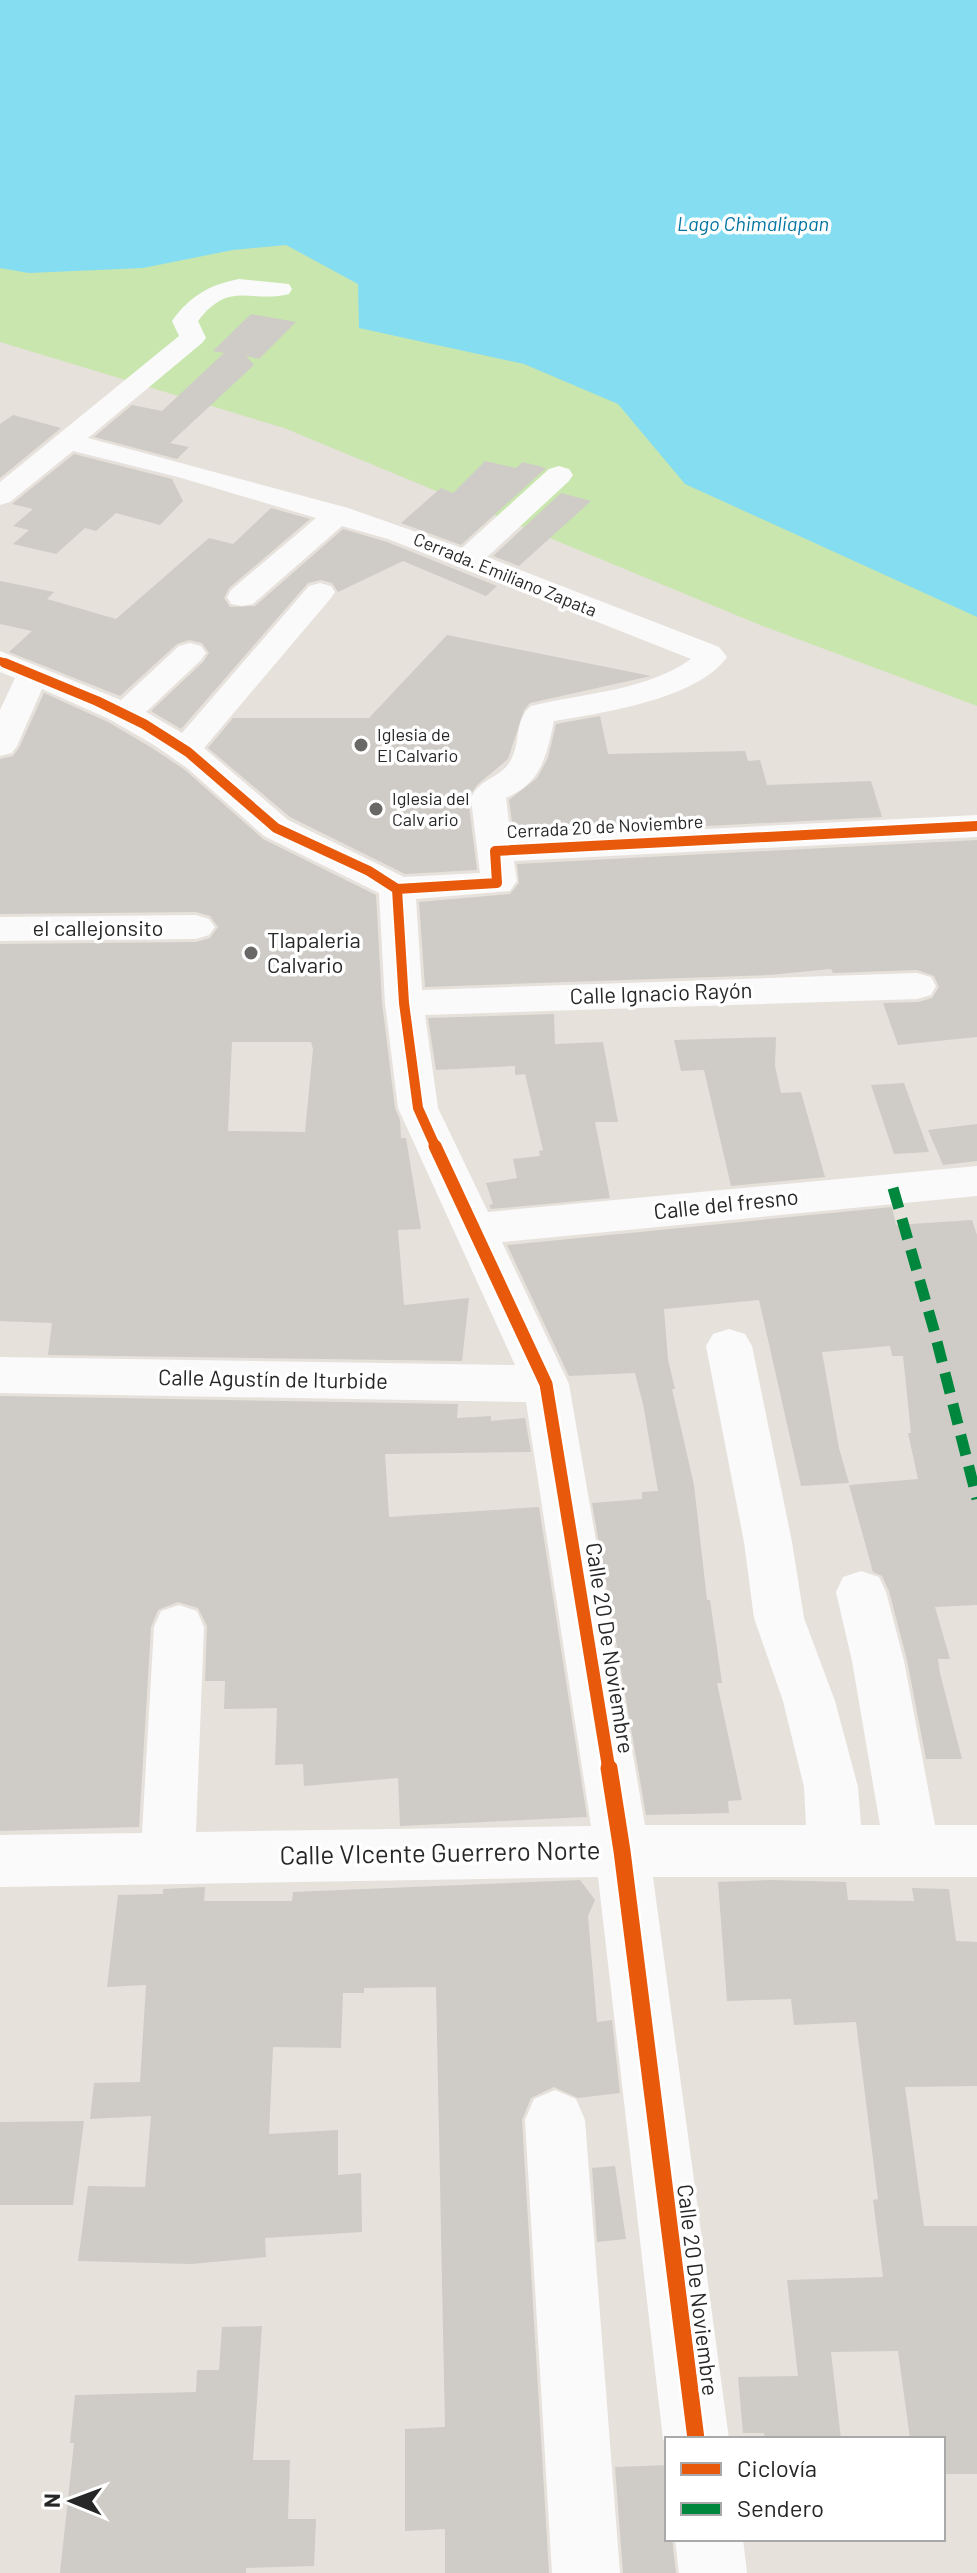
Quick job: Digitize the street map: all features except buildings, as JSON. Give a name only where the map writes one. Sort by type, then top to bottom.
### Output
[{"type":"street","points":[[0,496],[193,338],[185,321],[199,303],[237,285],[280,289]]},
{"type":"street","name":"Cerrada. Emiliano Zapata","points":[[68,441],[338,514],[467,559],[711,657],[695,671],[632,695],[543,713],[538,717],[527,765],[509,784],[490,792],[488,799],[495,851]]},
{"type":"street","points":[[467,559],[559,475]]},
{"type":"street","points":[[242,597],[338,514]]},
{"type":"street","points":[[185,750],[320,592]]},
{"type":"street","points":[[125,714],[190,653]]},
{"type":"street","points":[[0,661],[125,714],[185,750],[275,828],[310,849],[382,877],[397,889]]},
{"type":"street","points":[[0,746],[33,674]]},
{"type":"street","name":"Cerrada 20 de Noviembre","points":[[397,889],[497,883],[495,851],[977,826]]},
{"type":"street","name":"Calle 20 De Noviembre","points":[[397,889],[404,1003],[418,1108],[546,1384],[622,1851],[696,2437]]},
{"type":"street","name":"el callejonsito","points":[[0,929],[196,927]]},
{"type":"street","name":"Calle Ignacio Rayón","points":[[404,1003],[917,986]]},
{"type":"street","name":"Calle del fresno","points":[[476,1229],[977,1181]]},
{"type":"street","points":[[729,1346],[768,1542],[779,1618],[809,1701],[831,1787],[835,1852]]},
{"type":"street","name":"Calle Agustín de Iturbide","points":[[0,1375],[546,1384]]},
{"type":"street","points":[[861,1592],[878,1661],[912,1851]]},
{"type":"street","points":[[168,1857],[179,1627]]},
{"type":"street","name":"Calle VIcente Guerrero Norte","points":[[0,1861],[622,1851],[977,1851]]},
{"type":"street","points":[[555,2120],[586,2573]]},
{"type":"street","points":[[709,2541],[713,2573]]},
{"type":"green space","name":"Lago Chimaliapan","points":[[0,0],[977,0],[977,706],[760,625],[284,428],[0,342]]},
{"type":"water","name":"Lago Chimaliapan","points":[[0,0],[977,0],[977,617],[685,484],[618,404],[524,364],[359,328],[358,284],[286,245],[233,250],[143,268],[29,273],[0,268]]},
{"type":"marked path","points":[[893,1188],[934,1330],[977,1499]]},
{"type":"cycle path","points":[[0,661],[73,690],[144,724],[188,752],[276,828],[306,845],[369,871],[397,889],[497,883],[495,851],[977,826]]},
{"type":"cycle path","points":[[397,889],[404,1003],[418,1108],[546,1384],[622,1851],[696,2437]]},
{"type":"place","name":"Iglesia de El Calvario","points":[[361,745]]},
{"type":"place","name":"Iglesia del Calv ario","points":[[376,809]]},
{"type":"place","name":"Tlapaleria Calvario","points":[[251,953]]}]
